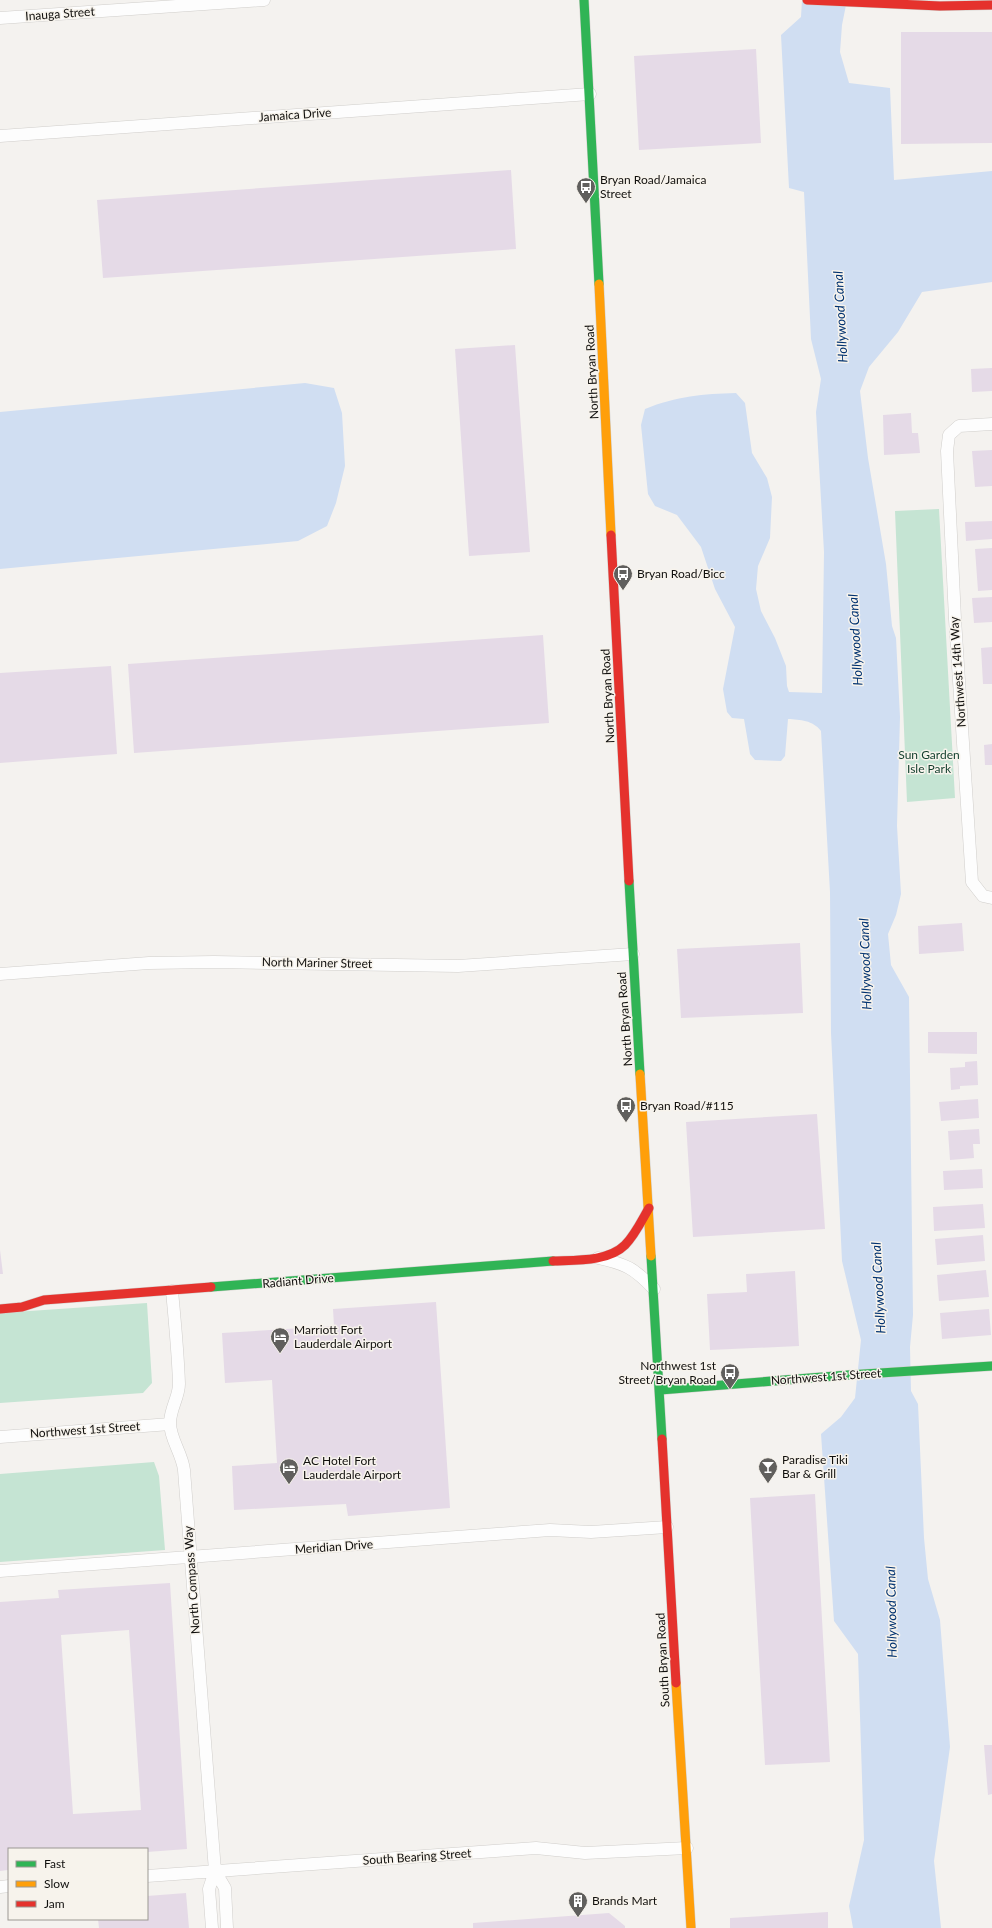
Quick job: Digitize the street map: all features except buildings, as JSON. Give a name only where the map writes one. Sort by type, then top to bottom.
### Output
[{"type":"street","name":"Inauga Street","points":[[0,18],[264,0]]},
{"type":"street","name":"North Bryan Road","points":[[584,0],[633,954],[660,1390]]},
{"type":"street","points":[[806,0],[940,6],[992,5]]},
{"type":"street","name":"Jamaica Drive","points":[[0,136],[590,94]]},
{"type":"street","name":"Northwest 14th Way","points":[[992,424],[959,426],[949,435],[946,451],[972,882],[983,896],[992,898]]},
{"type":"street","name":"North Mariner Street","points":[[0,974],[149,963],[214,962],[458,966],[633,954]]},
{"type":"street","name":"Radiant Drive","points":[[0,1309],[22,1308],[44,1300],[598,1258],[616,1251],[625,1245],[649,1208]]},
{"type":"street","name":"Radiant Drive","points":[[598,1258],[626,1265],[633,1269],[654,1289]]},
{"type":"street","name":"North Compass Way","points":[[172,1291],[179,1386],[170,1415],[170,1424],[171,1432],[183,1459],[215,1871]]},
{"type":"street","name":"Northwest 1st Street","points":[[660,1390],[848,1375],[992,1366]]},
{"type":"street","name":"South Bryan Road","points":[[660,1390],[691,1928]]},
{"type":"street","name":"Northwest 1st Street","points":[[0,1437],[170,1424]]},
{"type":"street","name":"Meridian Drive","points":[[0,1571],[550,1530],[591,1532],[668,1527]]},
{"type":"street","name":"South Bearing Street","points":[[148,1876],[536,1848],[585,1853],[687,1848]]},
{"type":"street","points":[[212,1928],[209,1889],[215,1871]]},
{"type":"street","points":[[215,1871],[224,1888],[227,1928]]},
{"type":"green space","name":"Sun Garden Isle Park","points":[[939,509],[955,798],[907,802],[895,511]]},
{"type":"green space","points":[[147,1303],[152,1383],[143,1393],[0,1403],[0,1313]]},
{"type":"green space","points":[[154,1462],[159,1476],[165,1550],[0,1562],[0,1474]]},
{"type":"water","name":"Hollywood Canal","points":[[802,0],[847,0],[842,25],[840,52],[849,83],[890,88],[894,180],[992,171],[992,282],[922,292],[898,332],[869,367],[860,391],[868,458],[886,564],[892,626],[896,638],[900,717],[897,826],[901,894],[896,915],[888,934],[891,965],[909,997],[913,1315],[910,1347],[911,1391],[918,1404],[924,1538],[928,1579],[940,1620],[950,1747],[934,1861],[941,1928],[853,1928],[849,1906],[864,1840],[858,1654],[834,1621],[821,1434],[841,1417],[855,1398],[861,1340],[842,1261],[831,1033],[830,892],[821,731],[818,727],[802,720],[788,719],[785,756],[781,761],[755,760],[750,754],[744,719],[732,718],[727,712],[723,689],[735,627],[715,589],[701,547],[677,515],[655,506],[648,494],[641,425],[645,409],[679,398],[736,393],[745,403],[752,453],[767,478],[772,497],[770,538],[758,566],[756,589],[761,611],[775,638],[786,666],[787,686],[789,692],[822,693],[824,552],[816,412],[821,379],[811,339],[804,192],[789,188],[781,35],[801,17]]},
{"type":"water","points":[[305,383],[334,388],[342,413],[345,466],[336,503],[327,526],[298,541],[0,569],[0,412]]},
{"type":"traffic: fast","points":[[584,0],[599,284]]},
{"type":"traffic: fast","points":[[629,881],[640,1074]]},
{"type":"traffic: fast","points":[[651,1256],[662,1439]]},
{"type":"traffic: fast","points":[[211,1287],[553,1261]]},
{"type":"traffic: fast","points":[[660,1390],[848,1375],[992,1366]]},
{"type":"traffic: slow","points":[[599,284],[611,535]]},
{"type":"traffic: slow","points":[[640,1074],[651,1256]]},
{"type":"traffic: slow","points":[[676,1683],[691,1928]]},
{"type":"traffic: jam","points":[[807,0],[940,6],[992,5]]},
{"type":"traffic: jam","points":[[611,535],[629,881]]},
{"type":"traffic: jam","points":[[553,1261],[591,1259],[610,1255],[618,1251],[632,1237],[649,1208]]},
{"type":"traffic: jam","points":[[0,1309],[22,1307],[44,1300],[211,1287]]},
{"type":"traffic: jam","points":[[662,1439],[676,1683]]},
{"type":"place","name":"Bryan Road/Jamaica Street","points":[[586,204]]},
{"type":"place","name":"Bryan Road/Bicc","points":[[623,591]]},
{"type":"place","name":"Bryan Road/#115","points":[[626,1123]]},
{"type":"place","name":"Marriott Fort Lauderdale Airport","points":[[280,1354]]},
{"type":"place","name":"Northwest 1st Street/Bryan Road","points":[[730,1390]]},
{"type":"place","name":"Paradise Tiki Bar & Grill","points":[[768,1484]]},
{"type":"place","name":"AC Hotel Fort Lauderdale Airport","points":[[289,1485]]},
{"type":"place","name":"Brands Mart","points":[[578,1918]]}]
